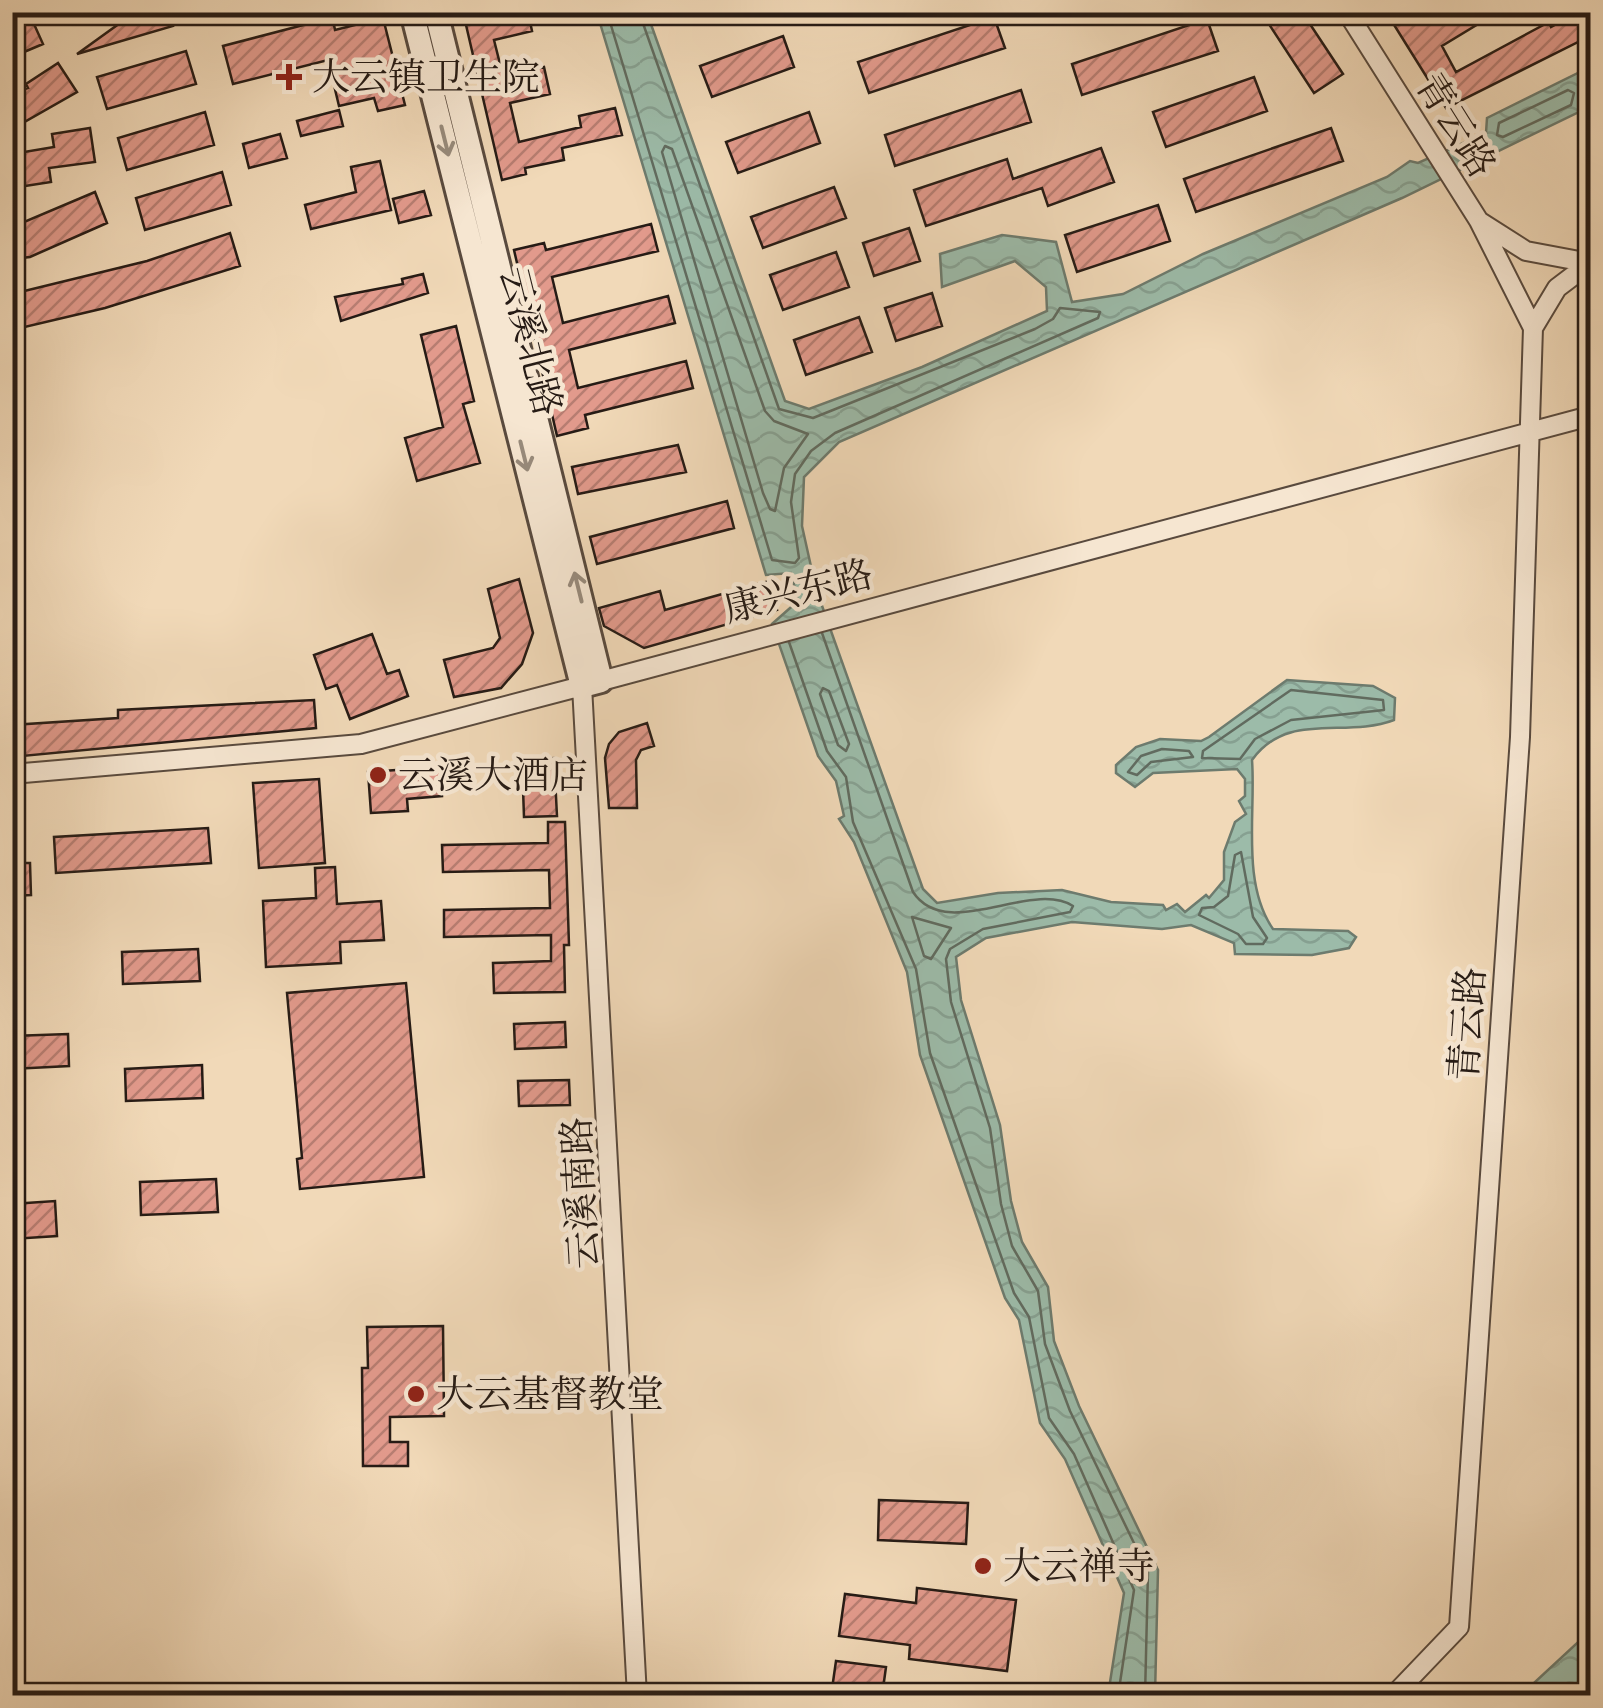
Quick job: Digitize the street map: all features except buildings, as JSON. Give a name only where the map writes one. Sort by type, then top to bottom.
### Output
[{"type":"street","name":"云溪北路","points":[[412,12],[591,684]]},
{"type":"street","name":"云溪北路","points":[[436,12],[591,684]]},
{"type":"street","name":"青云路","points":[[1347,12],[1479,220],[1532,328],[1520,736],[1459,1628],[1393,1696]]},
{"type":"street","name":"青云路","points":[[1479,220],[1526,251],[1590,263]]},
{"type":"street","name":"青云路","points":[[1532,328],[1557,288],[1590,263]]},
{"type":"street","name":"康兴东路","points":[[12,774],[362,744],[1590,416]]},
{"type":"street","name":"云溪南路","points":[[591,684],[638,1696]]},
{"type":"water","points":[[597,13],[647,13],[785,401],[809,409],[922,367],[1047,311],[1046,287],[1015,261],[942,287],[940,254],[1002,235],[1056,242],[1072,302],[1123,294],[1203,254],[1387,177],[1410,161],[1418,163],[1486,133],[1487,118],[1590,67],[1590,94],[1583,98],[1585,109],[1402,198],[839,442],[804,477],[802,526],[816,589],[923,889],[937,903],[998,893],[1062,890],[1111,902],[1163,905],[1166,910],[1177,904],[1185,912],[1206,895],[1209,898],[1224,880],[1224,852],[1235,822],[1246,814],[1239,801],[1245,796],[1245,779],[1237,769],[1153,773],[1135,787],[1116,773],[1116,765],[1136,747],[1160,739],[1201,741],[1287,680],[1373,686],[1395,698],[1394,720],[1282,735],[1252,760],[1253,869],[1263,911],[1273,929],[1348,931],[1356,937],[1349,948],[1312,955],[1235,954],[1234,943],[1191,925],[1162,929],[1072,922],[986,938],[956,957],[961,1000],[1000,1125],[1011,1201],[1022,1242],[1048,1287],[1054,1341],[1079,1406],[1158,1570],[1155,1695],[1108,1695],[1124,1593],[1065,1459],[1040,1423],[1019,1320],[1005,1298],[920,1055],[907,972],[854,842],[839,819],[844,816],[836,781],[818,756],[772,624],[798,601],[791,573],[766,575]]},
{"type":"water","points":[[1590,1631],[1590,1695],[1521,1695]]},
{"type":"place","name":"大云镇卫生院","points":[[289,77]]},
{"type":"place","name":"云溪大酒店","points":[[378,775]]},
{"type":"place","name":"大云基督教堂","points":[[416,1394]]},
{"type":"place","name":"大云禅寺","points":[[983,1566]]}]
